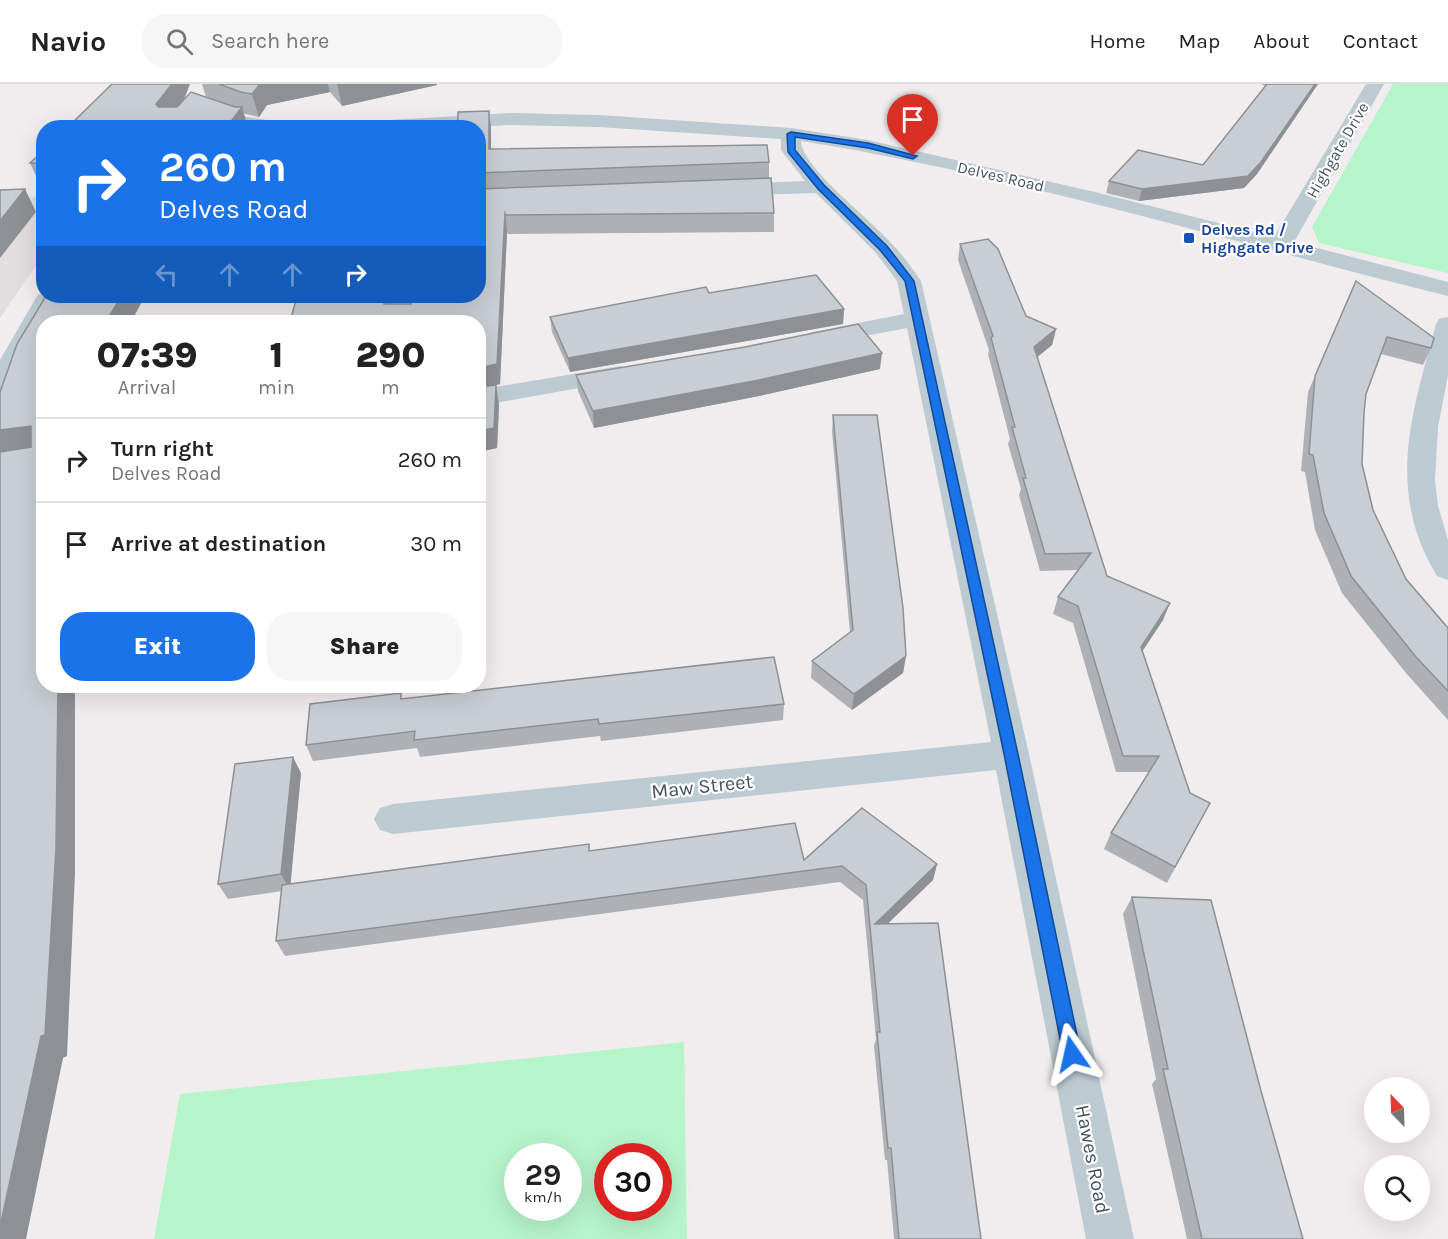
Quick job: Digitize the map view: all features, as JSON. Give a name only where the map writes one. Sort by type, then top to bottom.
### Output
[{"type":"street","name":"Highgate Drive","points":[[1280,247],[1375,84]]},
{"type":"street","points":[[193,102],[239,120]]},
{"type":"street","name":"Delves Road","points":[[486,121],[511,119],[598,121],[791,134],[868,146],[1095,198],[1448,290]]},
{"type":"street","name":"Hawes Road","points":[[791,134],[791,150],[821,187],[884,248],[909,281],[1011,754],[1110,1239]]},
{"type":"street","points":[[703,191],[821,187]]},
{"type":"street","points":[[0,382],[36,319]]},
{"type":"street","points":[[790,344],[917,319]]},
{"type":"street","points":[[1448,324],[1423,425],[1421,489],[1430,532],[1448,569]]},
{"type":"street","points":[[486,397],[640,371]]},
{"type":"street","name":"Maw Street","points":[[393,819],[1011,754]]},
{"type":"shaded area","points":[[36,197],[36,265],[0,318],[0,198]]},
{"type":"green space","points":[[1393,84],[1448,84],[1448,273],[1319,243],[1312,227]]},
{"type":"green space","points":[[684,1042],[687,1239],[154,1239],[180,1094]]},
{"type":"building","points":[[112,84],[172,84],[156,104],[158,107],[177,107],[191,92],[235,107],[242,107],[232,120],[75,120]]},
{"type":"building","points":[[219,84],[260,84],[252,94]]},
{"type":"building","points":[[1267,84],[1315,84],[1261,162],[1248,176],[1142,189],[1109,181],[1138,150],[1203,165]]},
{"type":"building","points":[[489,111],[489,149],[767,145],[769,162],[486,173],[486,120],[458,120],[458,112]]},
{"type":"building","points":[[771,178],[774,213],[506,215],[505,213],[497,364],[486,366],[486,315],[292,315],[295,303],[486,303],[486,189]]},
{"type":"building","points":[[25,189],[0,221],[0,190]]},
{"type":"building","points":[[988,239],[998,249],[1026,316],[1056,329],[1034,347],[1107,576],[1170,603],[1141,647],[1190,793],[1210,803],[1175,867],[1111,833],[1159,756],[1123,756],[1078,606],[1058,597],[1091,553],[1045,554],[1023,478],[1026,478],[991,338],[993,336],[960,244]]},
{"type":"building","points":[[816,275],[844,309],[568,358],[550,317],[706,287],[709,293]]},
{"type":"building","points":[[1356,281],[1434,338],[1431,348],[1387,337],[1366,394],[1362,464],[1373,510],[1406,579],[1448,628],[1448,691],[1416,657],[1351,576],[1324,513],[1313,455],[1309,454],[1315,376]]},
{"type":"building","points":[[42,303],[117,303],[110,315],[36,315],[36,693],[58,693],[56,848],[45,1035],[41,1036],[0,1227],[0,452],[31,447],[31,426],[0,430],[0,392],[17,344]]},
{"type":"building","points":[[858,324],[882,353],[759,380],[593,411],[576,375],[745,347]]},
{"type":"building","points":[[496,385],[494,428],[486,430],[486,386]]},
{"type":"building","points":[[833,415],[877,415],[903,608],[906,656],[854,694],[812,661],[853,630]]},
{"type":"building","points":[[774,657],[784,704],[599,724],[598,719],[414,740],[415,731],[306,745],[310,704],[401,693],[401,699],[454,693],[486,693],[486,689]]},
{"type":"building","points":[[293,757],[281,874],[218,884],[235,764]]},
{"type":"building","points":[[862,808],[937,864],[875,924],[938,923],[981,1239],[899,1239],[877,1032],[880,1032],[866,885],[842,866],[276,941],[282,885],[589,844],[589,851],[795,823],[804,860]]},
{"type":"building","points":[[1132,897],[1211,900],[1303,1239],[1202,1239],[1163,1069],[1168,1069]]},
{"type":"place","name":"Delves Rd / Highgate Drive","points":[[1189,238]]},
{"type":"route","points":[[913,156],[868,146],[791,134],[791,150],[821,187],[884,248],[909,281],[1011,754],[1072,1054]]}]
